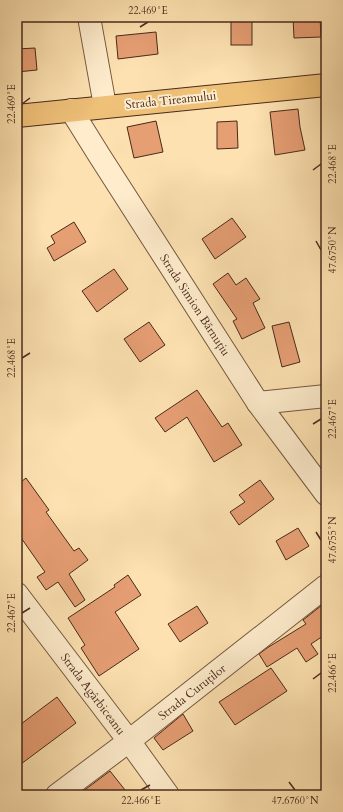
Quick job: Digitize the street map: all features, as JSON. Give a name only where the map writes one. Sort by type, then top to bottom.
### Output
[{"type":"main road","name":"Strada Tireamului","points":[[17,116],[326,84]]},
{"type":"street","points":[[89,17],[105,106]]},
{"type":"street","name":"Strada Simion Bărnuțiu","points":[[72,110],[99,156],[258,403],[326,494]]},
{"type":"street","points":[[258,403],[326,396]]},
{"type":"street","name":"Strada Curuților","points":[[57,795],[129,741],[326,586]]},
{"type":"street","name":"Strada Agârbiceanu","points":[[17,594],[129,741],[168,795]]},
{"type":"building","points":[[231,17],[252,17],[252,45],[231,45]]},
{"type":"building","points":[[293,17],[320,17],[321,37],[294,38]]},
{"type":"building","points":[[156,32],[158,54],[118,59],[116,36]]},
{"type":"building","points":[[35,48],[37,70],[17,72],[17,49]]},
{"type":"building","points":[[298,109],[305,150],[275,155],[270,112]]},
{"type":"building","points":[[156,121],[163,152],[134,158],[127,127]]},
{"type":"building","points":[[237,121],[238,148],[217,149],[217,122]]},
{"type":"building","points":[[232,218],[246,237],[215,259],[202,239]]},
{"type":"building","points":[[74,222],[86,242],[54,261],[47,248],[55,243],[51,236]]},
{"type":"building","points":[[114,269],[128,289],[97,312],[82,291]]},
{"type":"building","points":[[228,273],[236,285],[246,278],[260,299],[253,303],[265,328],[242,339],[233,321],[237,319],[213,284]]},
{"type":"building","points":[[149,322],[165,345],[140,362],[124,339]]},
{"type":"building","points":[[289,322],[300,362],[282,367],[272,326]]},
{"type":"building","points":[[197,390],[222,427],[228,423],[242,445],[214,462],[187,417],[165,432],[155,418]]},
{"type":"building","points":[[26,478],[49,510],[46,512],[74,551],[79,548],[88,560],[69,574],[85,600],[75,607],[58,582],[46,590],[37,577],[45,572],[17,532],[17,485]]},
{"type":"building","points":[[260,480],[274,499],[239,525],[230,512],[245,502],[239,495]]},
{"type":"building","points":[[298,528],[309,546],[286,560],[276,541]]},
{"type":"building","points":[[128,575],[141,595],[115,612],[139,649],[99,676],[81,648],[85,645],[68,618],[115,587],[114,585]]},
{"type":"building","points":[[326,602],[326,634],[311,644],[318,654],[306,662],[297,648],[267,667],[259,654],[306,624],[303,620]]},
{"type":"building","points":[[197,606],[208,623],[180,642],[168,624]]},
{"type":"building","points":[[271,668],[287,691],[235,725],[219,702]]},
{"type":"building","points":[[57,697],[76,723],[17,767],[17,727]]},
{"type":"building","points":[[183,714],[193,731],[163,750],[154,738]]},
{"type":"building","points":[[110,771],[129,795],[78,795]]}]
